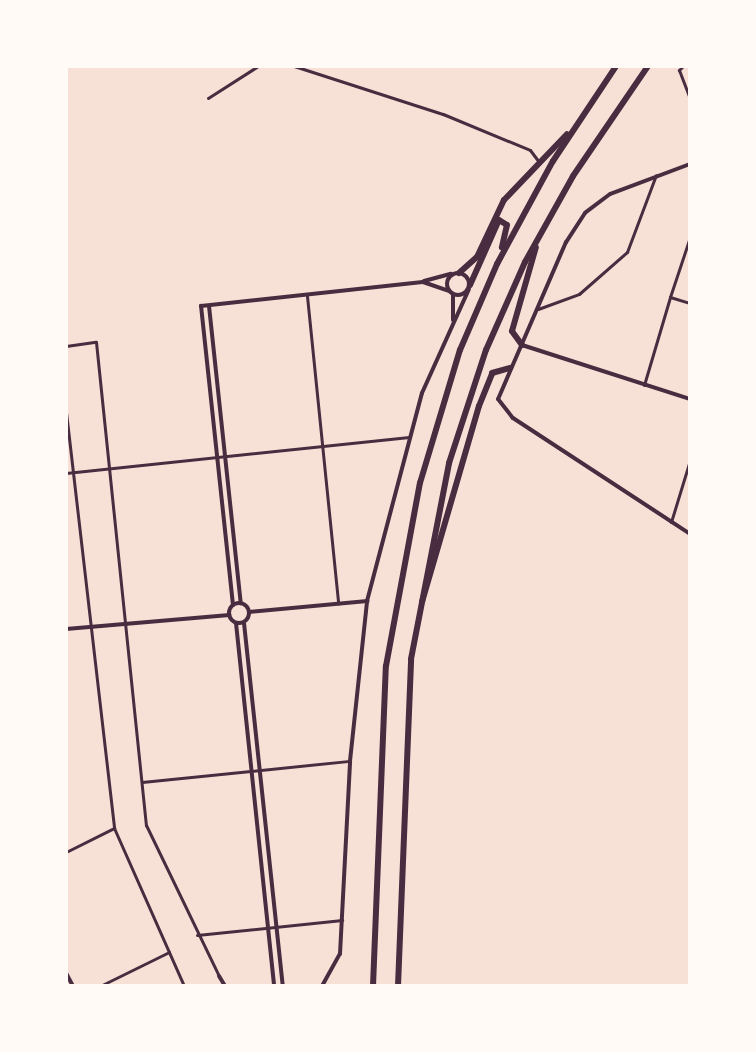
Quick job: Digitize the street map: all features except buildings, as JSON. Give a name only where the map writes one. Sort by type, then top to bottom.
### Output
[{"type":"highway","points":[[373,986],[379,753],[396,589],[432,439],[460,350],[497,264],[577,123],[616,66]]},
{"type":"highway","points":[[398,986],[415,623],[458,432],[504,305],[540,233],[648,66]]},
{"type":"highway","points":[[456,273],[477,257],[504,200],[577,123]]},
{"type":"highway","points":[[469,287],[500,220],[507,229],[497,264]]},
{"type":"highway","points":[[522,345],[513,334],[513,322],[540,233]]},
{"type":"highway","points":[[415,623],[479,406],[492,374],[510,368]]},
{"type":"street","points":[[208,98],[258,66]]},
{"type":"street","points":[[294,66],[473,126],[530,150],[539,164]]},
{"type":"street","points":[[683,66],[679,70],[690,99]]},
{"type":"street","points":[[690,164],[610,194],[585,213],[566,242],[498,399],[505,412],[690,534]]},
{"type":"street","points":[[538,309],[579,294],[627,252],[656,175]]},
{"type":"street","points":[[644,385],[690,237]]},
{"type":"street","points":[[229,615],[233,605],[201,306],[423,282],[456,273]]},
{"type":"street","points":[[456,273],[469,287]]},
{"type":"street","points":[[449,291],[456,273]]},
{"type":"street","points":[[423,282],[449,291],[453,295],[453,321]]},
{"type":"street","points":[[453,295],[469,287]]},
{"type":"street","points":[[322,986],[340,954],[350,760],[367,601],[409,437],[453,321],[469,287]]},
{"type":"street","points":[[307,296],[338,603]]},
{"type":"street","points":[[670,297],[690,303]]},
{"type":"street","points":[[209,306],[241,603],[249,612]]},
{"type":"street","points":[[66,346],[96,342],[150,839],[197,935],[226,986]]},
{"type":"street","points":[[522,345],[690,399]]},
{"type":"street","points":[[66,412],[114,828],[184,986]]},
{"type":"street","points":[[66,473],[409,437]]},
{"type":"street","points":[[671,522],[690,460]]},
{"type":"street","points":[[249,612],[367,601]]},
{"type":"street","points":[[233,605],[241,603]]},
{"type":"street","points":[[249,612],[244,622],[283,986]]},
{"type":"street","points":[[66,629],[229,615]]},
{"type":"street","points":[[229,615],[236,623],[274,986]]},
{"type":"street","points":[[236,623],[244,622]]},
{"type":"street","points":[[142,782],[350,760]]},
{"type":"street","points":[[66,852],[114,828]]},
{"type":"street","points":[[197,935],[276,925],[343,920]]},
{"type":"street","points":[[100,986],[169,952]]},
{"type":"street","points":[[66,973],[73,986]]}]
